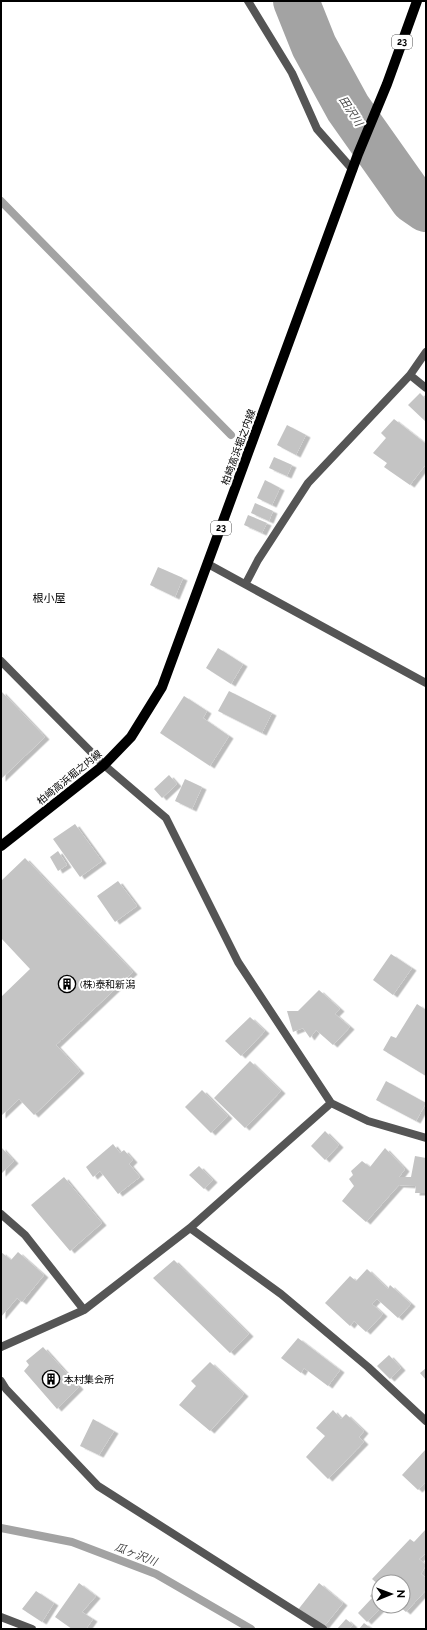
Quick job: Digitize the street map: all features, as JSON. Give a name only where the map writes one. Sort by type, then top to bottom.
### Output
[{"type":"main road","name":"柏崎高浜堀之内線","points":[[1,846],[104,765],[131,737],[162,687],[358,154],[387,84],[417,1]]},
{"type":"street","points":[[248,1],[292,73],[317,129],[353,170]]},
{"type":"street","points":[[246,584],[258,560],[308,483],[410,375],[426,352]]},
{"type":"street","points":[[410,375],[426,388]]},
{"type":"street","points":[[208,564],[426,683]]},
{"type":"street","points":[[1,661],[104,765],[166,818],[238,962],[331,1102],[368,1121],[426,1138]]},
{"type":"street","points":[[1,1347],[84,1310],[190,1228],[331,1102]]},
{"type":"street","points":[[1,1214],[25,1235],[84,1310]]},
{"type":"street","points":[[190,1228],[281,1294],[368,1367],[426,1421]]},
{"type":"street","points":[[1,1381],[6,1389],[98,1486],[323,1629]]},
{"type":"street","points":[[1,1617],[32,1629]]},
{"type":"building","points":[[420,393],[426,399],[426,422],[408,405]]},
{"type":"building","points":[[394,419],[426,444],[426,464],[410,485],[384,467],[387,463],[373,453],[386,438],[381,433]]},
{"type":"building","points":[[287,425],[306,435],[296,455],[277,445]]},
{"type":"building","points":[[274,457],[292,465],[287,476],[269,468]]},
{"type":"building","points":[[265,480],[280,488],[272,505],[257,498]]},
{"type":"building","points":[[255,503],[273,511],[269,521],[251,513]]},
{"type":"building","points":[[248,515],[267,523],[262,533],[244,525]]},
{"type":"building","points":[[158,567],[183,578],[175,597],[150,585]]},
{"type":"building","points":[[218,648],[243,664],[231,684],[206,668]]},
{"type":"building","points":[[1,691],[45,737],[1,779]]},
{"type":"building","points":[[229,691],[272,713],[262,733],[218,711]]},
{"type":"building","points":[[184,696],[207,711],[203,718],[229,736],[210,766],[160,733]]},
{"type":"building","points":[[169,775],[177,784],[162,798],[154,789]]},
{"type":"building","points":[[185,779],[202,787],[192,809],[175,801]]},
{"type":"building","points":[[75,824],[102,861],[80,877],[53,839]]},
{"type":"building","points":[[58,851],[67,865],[58,871],[50,857]]},
{"type":"building","name":"(株)泰和新潟","points":[[25,858],[133,972],[56,1045],[80,1071],[34,1115],[19,1099],[1,1116],[1,997],[30,969],[1,938],[1,881]]},
{"type":"building","points":[[118,881],[137,906],[115,922],[97,896]]},
{"type":"building","points":[[391,954],[412,968],[393,995],[373,980]]},
{"type":"building","points":[[319,990],[340,1009],[335,1014],[350,1027],[333,1045],[316,1030],[310,1038],[303,1028],[293,1032],[287,1011],[298,1011]]},
{"type":"building","points":[[417,1004],[426,1010],[426,1076],[383,1050],[391,1036],[396,1038]]},
{"type":"building","points":[[250,1017],[265,1031],[241,1056],[225,1041]]},
{"type":"building","points":[[250,1061],[281,1091],[245,1128],[214,1098]]},
{"type":"building","points":[[386,1081],[426,1103],[416,1121],[376,1100]]},
{"type":"building","points":[[202,1090],[228,1116],[211,1133],[185,1107]]},
{"type":"building","points":[[325,1131],[339,1145],[325,1160],[311,1146]]},
{"type":"building","points":[[113,1144],[120,1153],[124,1150],[133,1160],[129,1164],[140,1177],[118,1194],[100,1171],[93,1177],[86,1167]]},
{"type":"building","points":[[1,1147],[14,1161],[1,1174]]},
{"type":"building","points":[[385,1148],[405,1169],[399,1177],[411,1177],[415,1156],[426,1158],[426,1193],[415,1193],[416,1186],[399,1185],[366,1222],[342,1201],[354,1186],[349,1179],[353,1175],[351,1171],[362,1161],[370,1167]]},
{"type":"building","points":[[199,1166],[213,1180],[204,1189],[189,1175]]},
{"type":"building","points":[[64,1177],[102,1223],[70,1251],[31,1205]]},
{"type":"building","points":[[1,1252],[11,1260],[18,1252],[44,1275],[22,1302],[17,1298],[1,1317]]},
{"type":"building","points":[[174,1260],[249,1334],[230,1353],[153,1278]]},
{"type":"building","points":[[367,1269],[388,1289],[390,1285],[411,1304],[398,1318],[377,1299],[372,1304],[383,1314],[366,1332],[354,1321],[350,1326],[325,1303],[350,1276],[356,1281]]},
{"type":"building","points":[[298,1338],[340,1370],[328,1386],[304,1368],[301,1373],[281,1358]]},
{"type":"building","name":"本村集会所","points":[[43,1347],[79,1387],[57,1409],[24,1371],[29,1365],[26,1361]]},
{"type":"building","points":[[389,1355],[401,1368],[390,1379],[377,1366]]},
{"type":"building","points":[[210,1362],[244,1394],[210,1431],[179,1405],[196,1386],[191,1381]]},
{"type":"building","points":[[426,1368],[426,1380],[420,1373]]},
{"type":"building","points":[[333,1410],[341,1419],[346,1414],[364,1431],[359,1437],[364,1442],[328,1479],[306,1457],[325,1436],[316,1428]]},
{"type":"building","points":[[93,1419],[114,1431],[99,1455],[80,1446]]},
{"type":"building","points":[[426,1449],[426,1482],[418,1490],[402,1475]]},
{"type":"building","points":[[426,1529],[426,1553],[419,1559],[426,1565],[421,1574],[426,1578],[426,1590],[411,1606],[411,1574],[377,1574],[410,1539],[414,1542]]},
{"type":"building","points":[[79,1583],[96,1596],[82,1612],[93,1619],[86,1629],[72,1629],[55,1617]]},
{"type":"building","points":[[319,1583],[343,1603],[322,1629],[297,1611]]},
{"type":"building","points":[[36,1591],[54,1603],[42,1622],[22,1609]]},
{"type":"building","points":[[371,1599],[371,1614],[375,1614],[367,1622],[358,1613]]},
{"type":"building","points":[[346,1619],[353,1625],[349,1629],[337,1629]]},
{"type":"building","points":[[364,1623],[372,1629],[359,1629]]},
{"type":"waterway","name":"田沢川","points":[[296,1],[314,46],[348,108],[413,200],[426,209]]},
{"type":"waterway","points":[[1,201],[231,435]]},
{"type":"waterway","name":"瓜ヶ沢川","points":[[1,1528],[72,1542],[156,1574],[251,1629]]},
{"type":"place","name":"(株)泰和新潟","points":[[67,984]]},
{"type":"place","name":"本村集会所","points":[[51,1379]]},
{"type":"district","name":"根小屋","points":[[49,598]]}]
